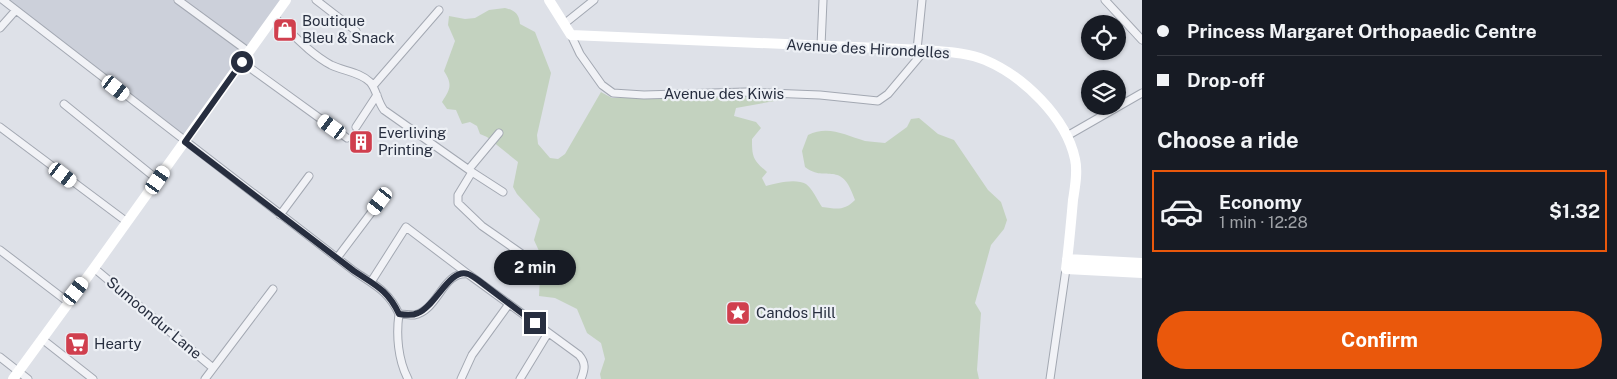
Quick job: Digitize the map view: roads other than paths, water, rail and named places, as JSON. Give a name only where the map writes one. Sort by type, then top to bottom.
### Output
[{"type":"main road","points":[[16,375],[286,0]]},
{"type":"main road","name":"Avenue des Kiwis","points":[[549,0],[571,35]]},
{"type":"main road","name":"Avenue des Hirondelles","points":[[571,35],[921,50],[964,54],[985,60],[1021,83],[1039,98],[1055,116],[1067,136],[1075,159],[1076,176],[1067,264]]},
{"type":"main road","points":[[1067,264],[1142,263]]},
{"type":"main road","points":[[1067,264],[1142,273]]},
{"type":"street","points":[[3,0],[185,142],[387,294],[399,314],[397,326],[400,358],[408,379]]},
{"type":"street","points":[[178,0],[249,52]]},
{"type":"street","points":[[316,0],[356,30]]},
{"type":"street","points":[[564,24],[594,0]]},
{"type":"street","points":[[821,46],[823,0]]},
{"type":"street","points":[[921,50],[922,0]]},
{"type":"street","points":[[1105,0],[1139,31],[1142,40]]},
{"type":"street","points":[[0,28],[16,10]]},
{"type":"street","points":[[373,86],[439,10]]},
{"type":"street","points":[[274,17],[315,55],[332,65],[362,76],[373,86],[378,103],[394,119],[503,192]]},
{"type":"street","name":"Avenue des Kiwis","points":[[571,35],[585,61],[606,90],[613,93],[644,95],[746,92],[820,95],[878,101],[888,94],[921,50]]},
{"type":"street","points":[[242,62],[347,138]]},
{"type":"street","points":[[1067,136],[1142,93]]},
{"type":"street","points":[[356,127],[377,95]]},
{"type":"street","points":[[64,104],[158,180]]},
{"type":"street","points":[[0,127],[127,222]]},
{"type":"street","points":[[499,134],[470,171],[458,195],[458,203],[482,226],[522,254]]},
{"type":"street","points":[[280,214],[309,176]]},
{"type":"street","points":[[337,258],[380,201]]},
{"type":"street","points":[[371,282],[406,227],[584,361],[585,366],[581,379]]},
{"type":"street","points":[[0,250],[68,302]]},
{"type":"street","name":"Avenue des Hirondelles","points":[[1050,379],[1067,264]]},
{"type":"street","name":"Sumoondur Lane","points":[[94,268],[213,368]]},
{"type":"street","points":[[399,314],[414,315],[422,312],[453,277],[462,273],[468,274]]},
{"type":"street","points":[[205,379],[273,289]]},
{"type":"street","points":[[461,379],[472,355],[509,304]]},
{"type":"street","points":[[520,379],[548,333]]},
{"type":"street","points":[[42,339],[93,379]]},
{"type":"street","points":[[0,357],[16,375],[28,379]]},
{"type":"place","name":"Boutique Bleu & Snack","points":[[285,30]]},
{"type":"place","name":"Everliving Printing","points":[[361,142]]},
{"type":"place","name":"Candos Hill","points":[[738,313]]},
{"type":"place","name":"Hearty","points":[[77,344]]}]
